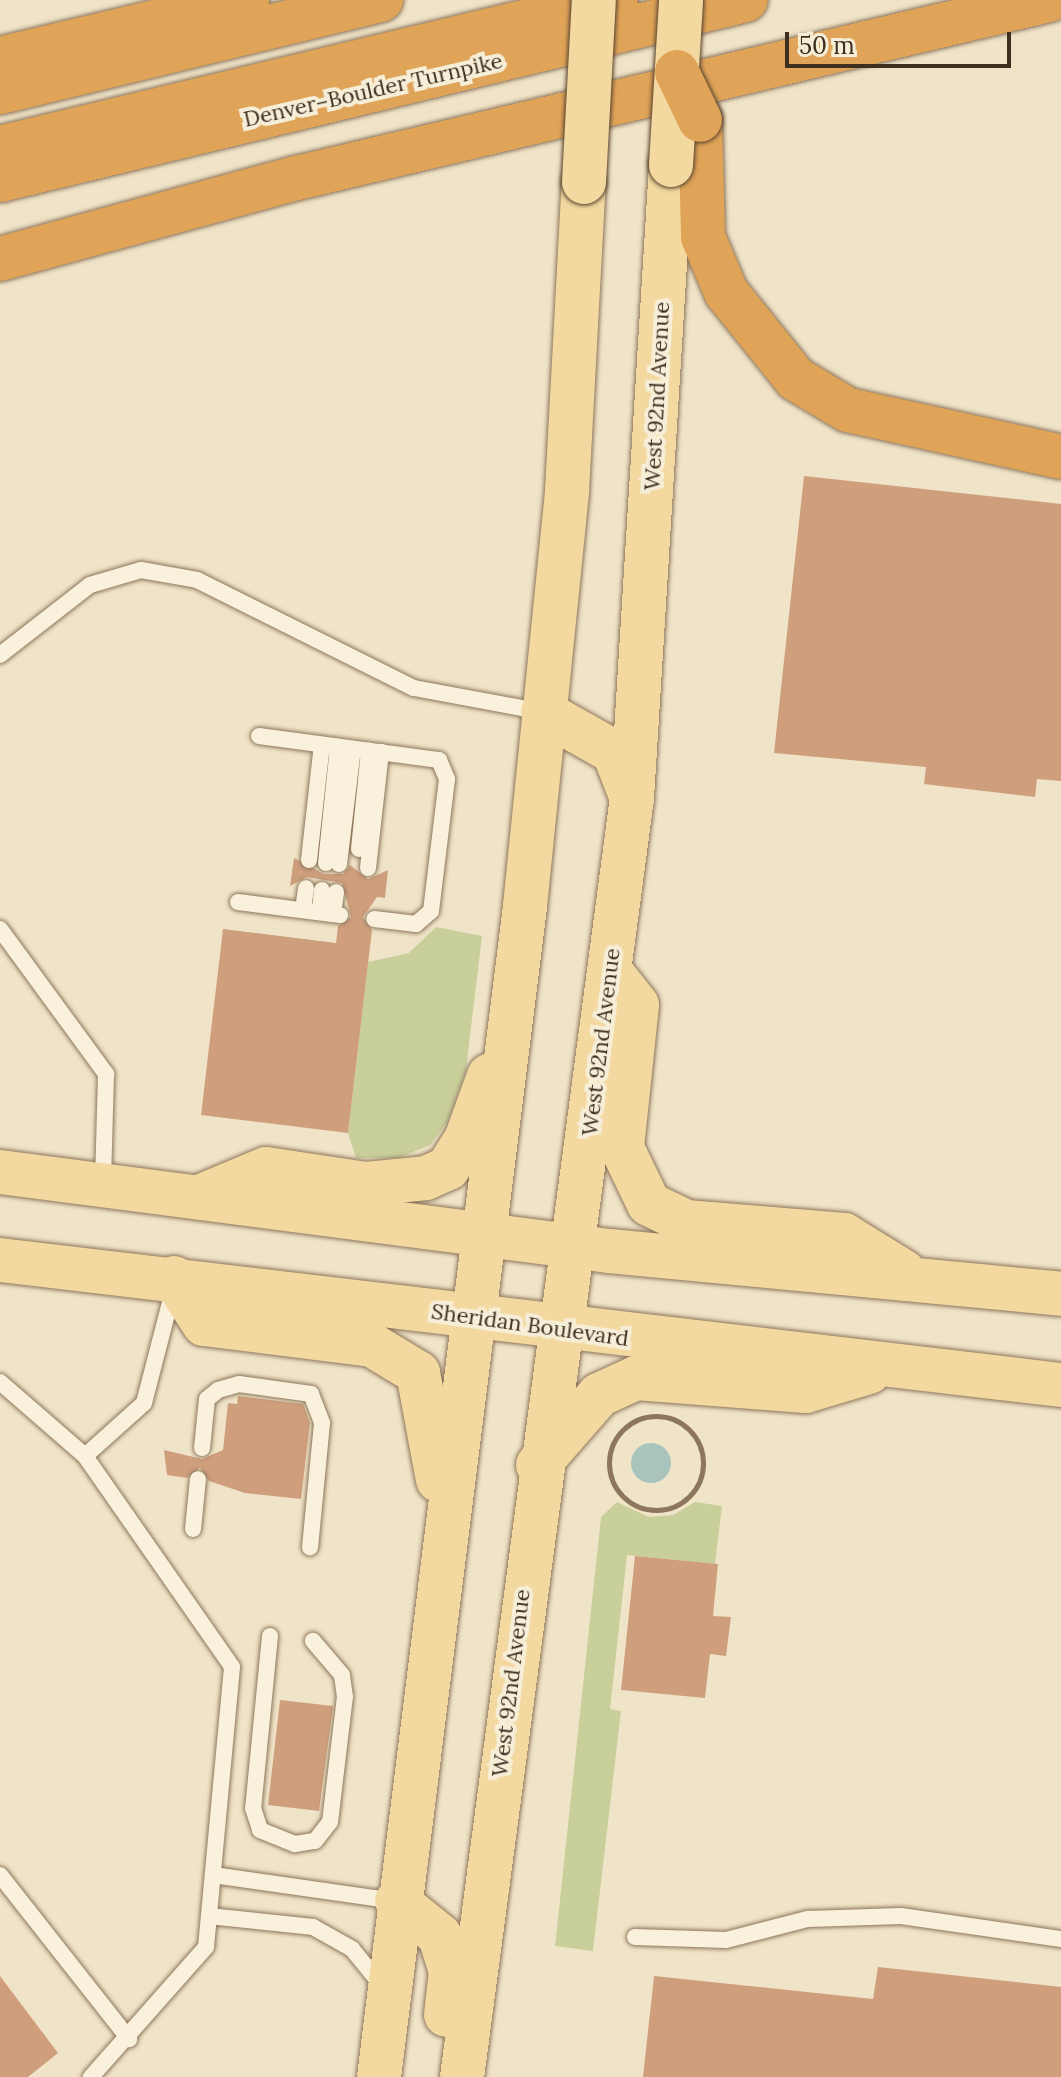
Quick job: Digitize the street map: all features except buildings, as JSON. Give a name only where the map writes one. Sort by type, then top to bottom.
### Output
[{"type":"highway","points":[[0,59],[247,0]]},
{"type":"highway","points":[[0,92],[381,0]]},
{"type":"highway","points":[[0,148],[615,0]]},
{"type":"highway","name":"Denver–Boulder Turnpike","points":[[0,180],[746,0]]},
{"type":"highway","points":[[0,259],[267,185],[1049,0]]},
{"type":"highway","points":[[677,72],[700,120],[703,237],[726,292],[796,379],[848,410],[1061,457]]},
{"type":"main road","points":[[379,2077],[397,1901],[510,1044],[567,491],[594,0]]},
{"type":"main road","name":"West 92nd Avenue","points":[[462,2077],[538,1465],[632,798],[681,0]]},
{"type":"main road","points":[[543,712],[614,752],[632,798]]},
{"type":"main road","points":[[610,971],[637,1005],[622,1148],[649,1204],[686,1222],[844,1235],[913,1277]]},
{"type":"main road","points":[[204,1195],[266,1169],[400,1184],[448,1168],[467,1137],[482,1086],[510,1044]]},
{"type":"main road","points":[[0,1172],[204,1195],[569,1246],[913,1277],[1061,1294]]},
{"type":"main road","name":"Sheridan Boulevard","points":[[0,1260],[174,1278],[557,1330],[1061,1385]]},
{"type":"main road","points":[[174,1278],[204,1324],[372,1345],[418,1373],[430,1461],[450,1510]]},
{"type":"main road","points":[[538,1465],[599,1395],[636,1378],[806,1391],[887,1367]]},
{"type":"main road","points":[[397,1901],[440,1936],[451,1971],[440,2077]]},
{"type":"lane","points":[[0,655],[90,585],[141,570],[197,580],[414,688],[543,712]]},
{"type":"lane","points":[[259,736],[439,760],[447,779],[431,911],[416,924],[374,919]]},
{"type":"lane","points":[[353,749],[325,862],[353,749]]},
{"type":"lane","points":[[353,749],[362,867]]},
{"type":"lane","points":[[324,913],[321,890],[324,913]]},
{"type":"lane","points":[[238,902],[324,913]]},
{"type":"lane","points":[[0,929],[106,1074],[103,1185]]},
{"type":"lane","points":[[85,1456],[144,1403],[165,1341],[174,1278]]},
{"type":"lane","points":[[0,1382],[85,1456],[232,1667],[206,1947],[129,2039],[91,2077]]},
{"type":"lane","points":[[202,1448],[207,1399],[218,1390],[239,1384],[311,1394],[322,1423],[310,1547]]},
{"type":"lane","points":[[193,1529],[198,1479]]},
{"type":"lane","points":[[270,1636],[253,1808],[260,1830],[282,1843],[315,1841],[332,1812],[345,1685],[313,1641]]},
{"type":"lane","points":[[0,1875],[129,2039]]},
{"type":"lane","points":[[213,1875],[397,1901]]},
{"type":"lane","points":[[209,1916],[313,1927],[352,1949],[387,1993]]},
{"type":"lane","points":[[635,1937],[726,1940],[808,1919],[901,1916],[1061,1939]]},
{"type":"path","points":[[664,1416],[698,1440],[704,1461],[687,1499],[648,1511],[614,1487],[610,1455],[624,1427],[664,1416]]},
{"type":"green space","points":[[436,927],[482,936],[466,1070],[448,1121],[430,1145],[398,1158],[356,1158],[348,1133],[368,962],[409,953]]},
{"type":"green space","points":[[617,1502],[649,1517],[673,1515],[695,1502],[722,1506],[715,1564],[627,1555],[610,1709],[621,1711],[593,1951],[555,1946],[601,1517]]},
{"type":"water","points":[[651,1443],[665,1449],[671,1463],[665,1477],[651,1483],[637,1477],[631,1463],[637,1449]]}]
